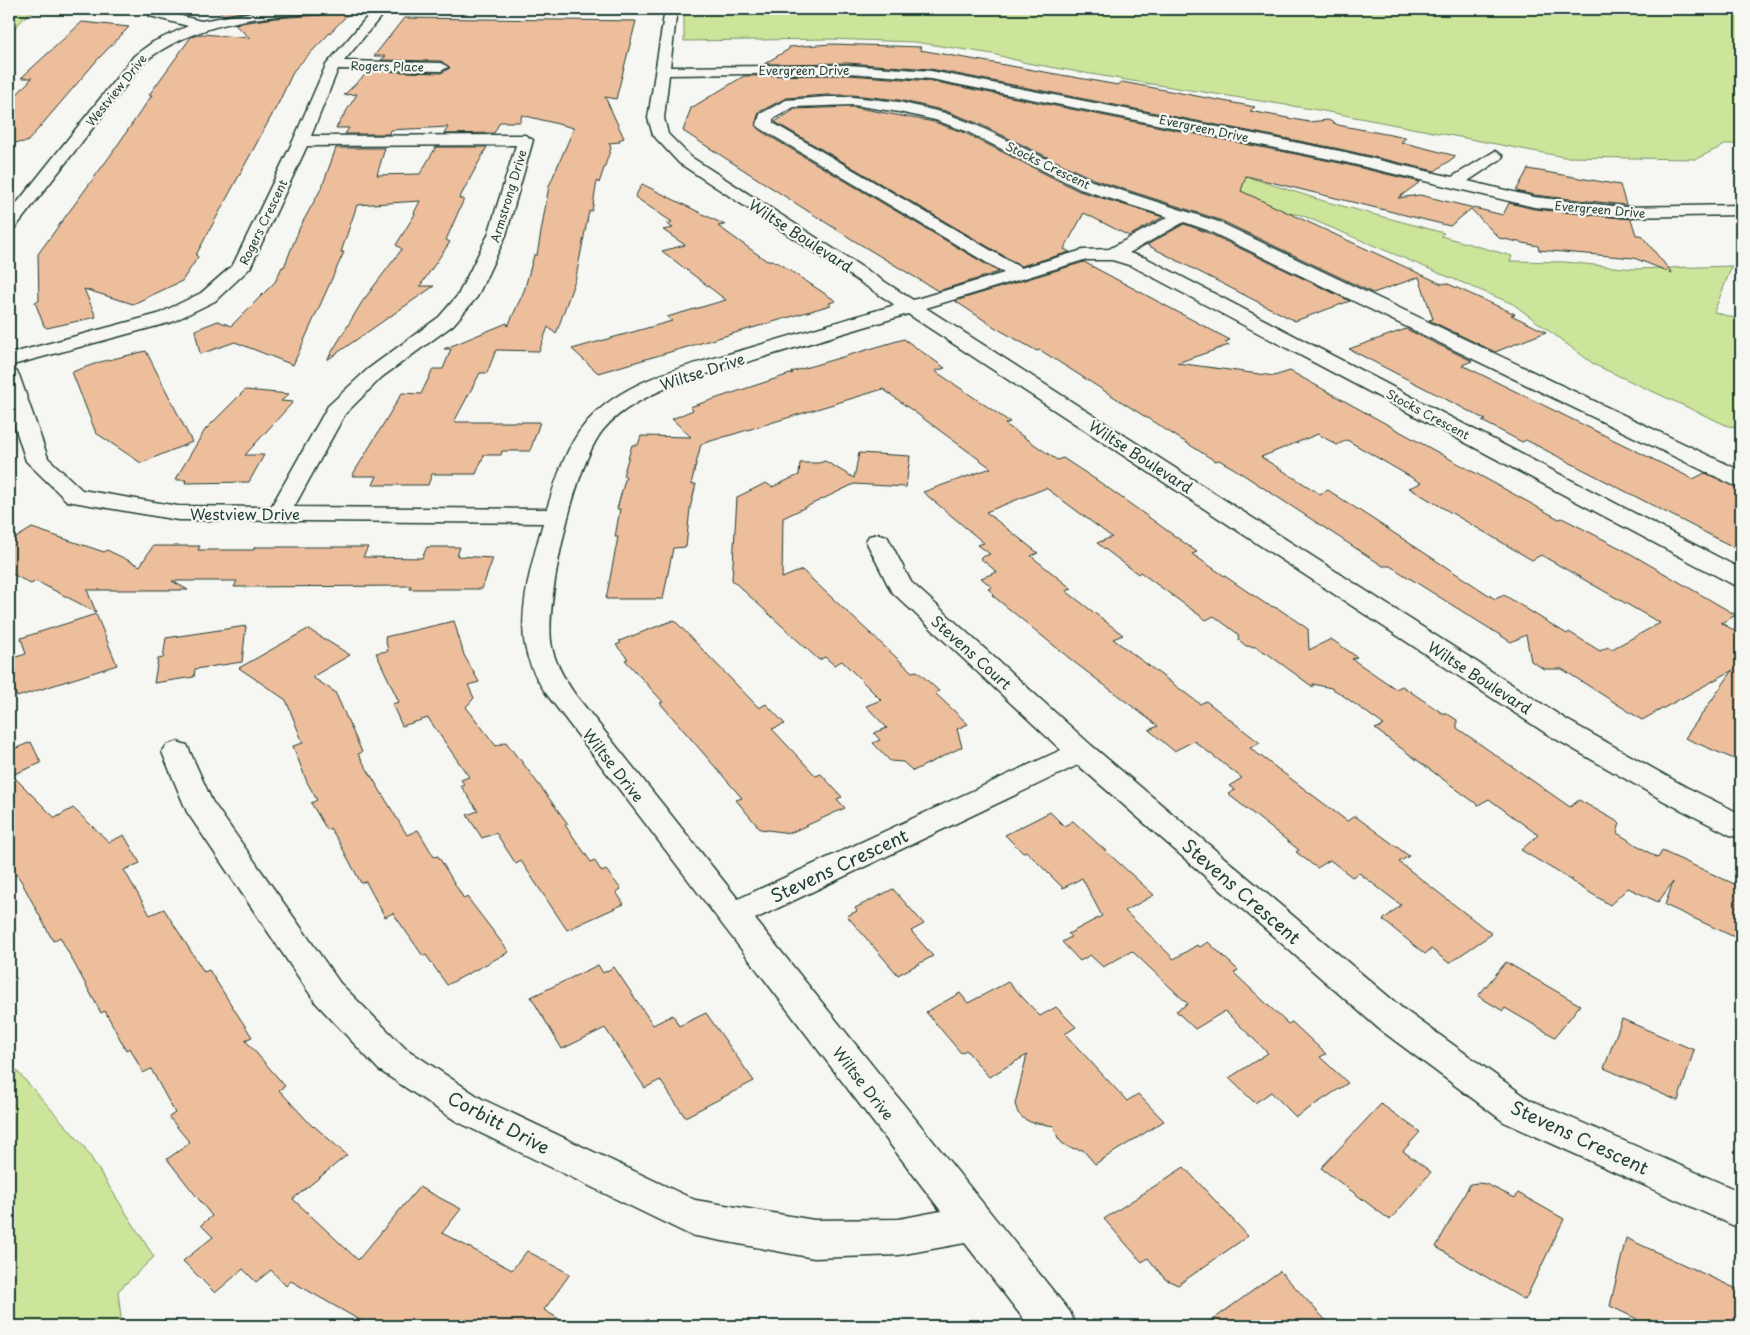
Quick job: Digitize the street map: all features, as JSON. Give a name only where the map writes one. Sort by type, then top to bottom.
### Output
[{"type":"street","name":"Westview Drive","points":[[9,224],[138,59],[162,42],[203,26],[289,10],[322,9]]},
{"type":"street","name":"Rogers Crescent","points":[[9,360],[165,318],[208,297],[242,268],[302,141],[333,65],[381,9]]},
{"type":"street","name":"Wiltse Boulevard","points":[[671,9],[656,118],[661,135],[685,160],[1557,727],[1649,780],[1741,827]]},
{"type":"street","points":[[155,12],[203,26]]},
{"type":"street","name":"Rogers Place","points":[[333,65],[441,67]]},
{"type":"street","name":"Evergreen Drive","points":[[663,71],[848,69],[931,74],[1340,156],[1534,202],[1580,209],[1648,213],[1741,210]]},
{"type":"street","name":"Stocks Crescent","points":[[1019,274],[765,125],[765,118],[791,103],[853,102],[899,107],[940,116],[971,128],[1086,185],[1214,226],[1741,480]]},
{"type":"street","name":"Armstrong Drive","points":[[279,513],[336,411],[375,373],[446,321],[467,297],[497,236],[525,140],[302,141]]},
{"type":"street","points":[[1453,184],[1495,156]]},
{"type":"street","name":"Stocks Crescent","points":[[1113,254],[1183,216]]},
{"type":"street","name":"Stocks Crescent","points":[[911,307],[1084,255],[1113,254],[1139,262],[1741,579]]},
{"type":"street","name":"Wiltse Drive","points":[[911,307],[674,378],[630,398],[593,428],[576,456],[558,516],[540,587],[536,615],[538,643],[547,671],[563,699],[1055,1326]]},
{"type":"street","name":"Westview Drive","points":[[9,375],[37,461],[75,496],[178,513],[558,516]]},
{"type":"street","name":"Stevens Court","points":[[878,540],[900,586],[1081,752]]},
{"type":"street","name":"Corbitt Drive","points":[[177,752],[198,804],[328,993],[392,1059],[469,1110],[690,1217],[814,1239],[899,1237],[974,1223]]},
{"type":"street","name":"Stevens Crescent","points":[[732,916],[1081,752],[1390,1018],[1517,1110],[1741,1211]]},
{"type":"green space","points":[[9,9],[38,9],[27,15],[9,34]]},
{"type":"green space","points":[[684,9],[1741,9],[1741,144],[1727,144],[1696,159],[1564,157],[1318,110],[1126,80],[1027,63],[993,54],[915,42],[828,39],[684,41]]},
{"type":"green space","points":[[1034,133],[1235,173],[1327,202],[1444,233],[1441,236],[1512,256],[1510,261],[1565,262],[1634,269],[1732,266],[1714,312],[1741,320],[1741,428],[1728,426],[1595,365],[1513,304],[1301,215],[1279,212]]},
{"type":"green space","points":[[9,1062],[83,1145],[154,1257],[118,1291],[121,1318],[126,1326],[9,1326]]},
{"type":"building","points":[[215,9],[261,9],[223,15]]},
{"type":"building","points":[[330,9],[353,9],[294,70],[279,102],[196,255],[198,257],[182,281],[133,304],[84,289],[96,317],[47,328],[44,326],[35,302],[39,301],[38,254],[110,156],[152,95],[149,95],[191,37],[202,34],[250,38],[234,24],[275,18],[322,15]]},
{"type":"building","points":[[404,18],[636,21],[616,99],[605,97],[624,138],[619,140],[620,142],[609,143],[611,148],[599,183],[597,181],[592,211],[589,211],[576,277],[556,334],[548,327],[539,351],[496,350],[487,373],[480,373],[454,422],[540,422],[530,451],[502,451],[501,455],[484,455],[476,474],[432,474],[428,485],[373,485],[377,476],[352,476],[402,393],[421,394],[433,369],[443,369],[451,349],[444,349],[507,323],[508,326],[524,291],[534,255],[537,255],[549,186],[574,128],[522,115],[520,122],[500,122],[494,133],[444,134],[448,127],[390,130],[389,134],[345,134],[349,128],[336,128],[357,94],[344,95],[369,71],[441,73],[450,68],[441,61],[381,60],[386,56],[374,56]]},
{"type":"building","points":[[82,22],[129,27],[98,59],[27,142],[9,143],[9,103],[32,78],[21,78]]},
{"type":"building","points":[[832,44],[921,47],[920,50],[1118,85],[1122,82],[1255,107],[1250,111],[1309,122],[1328,120],[1338,125],[1406,138],[1401,142],[1456,156],[1435,171],[1340,149],[931,69],[848,63],[764,64],[789,49],[789,47]]},
{"type":"building","points":[[848,75],[931,81],[1340,163],[1420,182],[1398,198],[1420,195],[1503,215],[1509,203],[1534,209],[1631,219],[1636,235],[1641,235],[1672,273],[1634,258],[1539,250],[1538,246],[1499,238],[1471,209],[1450,226],[1246,176],[1241,191],[1442,284],[1446,283],[1515,314],[1511,315],[1546,332],[1495,352],[1429,320],[1433,319],[1419,277],[1373,293],[1220,220],[1093,179],[977,123],[946,111],[899,100],[853,95],[826,95],[786,98],[759,112],[755,125],[759,130],[999,272],[938,291],[853,240],[683,131],[691,108],[744,76]]},
{"type":"building","points":[[853,107],[934,122],[965,133],[1079,191],[1163,217],[1129,236],[1084,213],[1064,249],[1070,252],[1021,266],[775,122],[795,109]]},
{"type":"building","points":[[436,147],[487,147],[459,199],[464,199],[446,240],[450,242],[420,286],[434,286],[327,360],[362,302],[402,249],[396,245],[415,214],[420,201],[357,205],[341,252],[344,252],[293,365],[235,342],[200,354],[195,330],[218,321],[231,326],[275,282],[282,267],[284,267],[300,227],[322,187],[336,148],[385,148],[377,175],[420,174]]},
{"type":"building","points":[[1528,169],[1620,185],[1626,205],[1534,195],[1516,191]]},
{"type":"building","points":[[642,184],[725,225],[718,226],[767,261],[771,260],[780,264],[836,301],[829,303],[831,305],[598,373],[572,349],[672,321],[667,317],[726,300],[662,251],[685,245],[663,230],[673,228],[666,223],[672,222],[635,197]]},
{"type":"building","points":[[1184,224],[1206,232],[1350,301],[1295,321],[1147,245]]},
{"type":"building","points":[[1084,262],[1230,340],[1225,342],[1229,345],[1177,363],[1274,376],[1290,371],[1559,519],[1562,518],[1624,550],[1736,615],[1721,623],[1741,634],[1741,762],[1685,738],[1733,670],[1642,720],[1562,669],[1544,669],[1531,661],[1526,635],[1511,642],[1390,566],[1383,566],[1233,468],[1219,460],[1215,461],[1040,350],[1037,351],[996,328],[955,301]],"holes":[[[1318,434],[1337,445],[1347,440],[1421,483],[1409,488],[1532,560],[1541,555],[1660,623],[1612,649],[1608,647],[1600,651],[1569,632],[1567,634],[1504,595],[1495,599],[1328,490],[1320,494],[1261,457]]]},
{"type":"building","points":[[1406,329],[1472,361],[1462,365],[1693,479],[1705,473],[1741,489],[1741,551],[1526,440],[1522,442],[1482,421],[1486,420],[1349,349]]},
{"type":"building","points":[[904,339],[945,368],[935,371],[1010,422],[1005,424],[1057,460],[1063,458],[1101,483],[1197,552],[1192,554],[1266,604],[1279,609],[1308,629],[1309,650],[1331,639],[1357,657],[1352,659],[1396,689],[1402,686],[1442,713],[1446,713],[1457,720],[1457,728],[1570,807],[1579,800],[1620,823],[1617,833],[1658,858],[1662,851],[1741,887],[1741,940],[1665,905],[1673,882],[1658,902],[1628,888],[1610,905],[1571,881],[1573,879],[1571,880],[1521,850],[1538,835],[1489,799],[1478,805],[1375,729],[1384,725],[1338,692],[1331,688],[1313,684],[1313,687],[1268,654],[1256,647],[1246,646],[1239,640],[1238,634],[1214,616],[1206,620],[1140,572],[1138,574],[1097,543],[1112,537],[1046,488],[986,512],[1038,553],[1031,556],[1072,589],[1066,591],[1123,635],[1113,639],[1200,704],[1206,701],[1260,743],[1250,748],[1347,821],[1355,816],[1409,856],[1399,862],[1492,934],[1449,963],[1431,949],[1425,954],[1383,920],[1401,905],[1359,873],[1352,877],[1330,860],[1317,868],[1296,852],[1299,850],[1228,794],[1235,790],[1229,786],[1242,778],[1194,741],[1174,751],[1149,730],[1158,726],[1074,662],[992,595],[994,594],[988,589],[992,587],[981,578],[997,572],[980,558],[990,554],[978,545],[984,543],[923,492],[991,468],[883,389],[701,444],[691,484],[696,484],[690,508],[686,547],[673,548],[663,599],[606,599],[618,537],[615,537],[620,509],[617,509],[626,476],[623,476],[632,445],[638,445],[641,436],[691,437],[672,419],[693,410],[690,407],[793,373],[791,372]]},
{"type":"building","points":[[146,351],[192,442],[141,463],[96,433],[72,372],[100,362]]},
{"type":"building","points":[[245,390],[289,394],[281,401],[293,402],[245,455],[264,455],[249,482],[185,483],[186,480],[175,480],[205,430]]},
{"type":"building","points":[[859,453],[910,456],[906,487],[854,484],[783,518],[782,578],[802,570],[912,672],[917,671],[939,691],[935,693],[968,724],[957,729],[962,747],[913,771],[903,762],[890,761],[873,743],[880,740],[874,733],[887,728],[866,706],[881,700],[842,661],[834,665],[825,657],[819,660],[732,580],[737,497],[766,483],[772,487],[799,475],[800,463],[819,463],[825,461],[854,478]]},
{"type":"building","points":[[32,528],[104,552],[107,550],[140,566],[153,546],[200,546],[198,550],[253,550],[255,547],[368,547],[363,557],[422,558],[427,547],[460,547],[457,556],[493,558],[482,589],[410,589],[411,586],[234,587],[237,581],[172,581],[188,590],[87,590],[96,612],[36,581],[31,584],[9,572],[9,542]]},
{"type":"building","points":[[96,614],[117,665],[17,697],[9,673],[9,659],[26,654],[21,638]]},
{"type":"building","points":[[674,620],[759,708],[766,704],[785,724],[772,729],[816,776],[821,774],[842,797],[837,799],[845,808],[790,833],[760,829],[736,800],[742,798],[660,703],[663,702],[625,660],[628,659],[616,645],[621,643],[619,641]]},
{"type":"building","points":[[454,621],[464,655],[479,682],[468,685],[474,698],[466,707],[496,746],[506,742],[519,758],[568,824],[565,825],[591,862],[594,860],[602,872],[606,870],[621,889],[616,892],[624,904],[567,930],[521,861],[516,864],[496,833],[482,838],[467,815],[478,811],[461,786],[465,785],[461,780],[469,777],[428,718],[402,726],[392,704],[399,702],[376,653],[388,651],[385,637]]},
{"type":"building","points":[[246,626],[242,662],[195,669],[194,677],[154,683],[158,659],[163,658],[166,638]]},
{"type":"building","points":[[308,629],[350,655],[312,677],[335,692],[362,752],[358,754],[407,835],[418,830],[434,857],[438,856],[464,899],[467,897],[509,952],[447,985],[426,955],[423,956],[393,913],[385,917],[366,882],[361,883],[338,840],[330,828],[327,830],[311,803],[317,800],[307,782],[293,746],[303,743],[286,700],[239,668]]},
{"type":"building","points":[[31,742],[41,763],[12,775],[55,818],[73,808],[109,842],[124,835],[140,863],[124,870],[150,915],[164,909],[204,972],[209,970],[252,1037],[245,1040],[285,1086],[279,1090],[313,1127],[347,1155],[293,1199],[358,1260],[419,1187],[461,1209],[442,1233],[512,1270],[527,1251],[570,1274],[544,1310],[571,1326],[370,1326],[291,1281],[286,1286],[271,1270],[256,1282],[243,1269],[215,1293],[183,1261],[213,1237],[201,1225],[212,1216],[167,1159],[190,1143],[169,1117],[175,1113],[151,1069],[143,1073],[130,1048],[126,1050],[105,1011],[101,1013],[60,937],[53,941],[20,879],[9,867],[9,751]]},
{"type":"building","points":[[1050,812],[1064,826],[1073,821],[1154,895],[1125,911],[1174,959],[1197,945],[1200,947],[1208,942],[1238,970],[1234,973],[1288,1024],[1292,1022],[1326,1054],[1320,1057],[1348,1083],[1296,1117],[1271,1092],[1255,1103],[1229,1078],[1268,1053],[1225,1011],[1195,1029],[1176,1011],[1188,1004],[1132,951],[1103,967],[1090,955],[1080,961],[1062,942],[1071,937],[1068,934],[1102,916],[1082,878],[1063,888],[1026,851],[1023,853],[1005,835]]},
{"type":"building","points":[[893,889],[924,924],[911,931],[933,956],[898,975],[847,916],[857,911],[855,908]]},
{"type":"building","points":[[1506,962],[1580,1005],[1555,1037],[1505,1008],[1503,1011],[1478,996]]},
{"type":"building","points":[[598,965],[603,973],[614,967],[653,1025],[673,1015],[679,1026],[706,1013],[754,1081],[685,1117],[660,1080],[645,1088],[605,1028],[562,1049],[531,997]]},
{"type":"building","points":[[1008,982],[1040,1016],[1056,1007],[1076,1027],[1065,1034],[1127,1101],[1138,1094],[1164,1121],[1095,1164],[1083,1150],[1070,1148],[1062,1143],[1054,1126],[1030,1122],[1023,1118],[1018,1113],[1015,1104],[1027,1055],[989,1077],[966,1050],[961,1053],[926,1012],[960,993],[968,1003]]},
{"type":"building","points":[[1622,1019],[1694,1050],[1678,1101],[1604,1068]]},
{"type":"building","points":[[1381,1104],[1420,1132],[1403,1151],[1431,1172],[1390,1220],[1321,1168]]},
{"type":"building","points":[[1184,1167],[1248,1236],[1178,1285],[1165,1279],[1148,1258],[1142,1262],[1104,1219]]},
{"type":"building","points":[[1470,1184],[1486,1184],[1515,1198],[1518,1193],[1564,1219],[1525,1300],[1436,1247]]},
{"type":"building","points":[[1626,1238],[1741,1291],[1735,1326],[1632,1326],[1637,1319],[1610,1306]]},
{"type":"building","points":[[1280,1271],[1331,1326],[1204,1326]]}]
